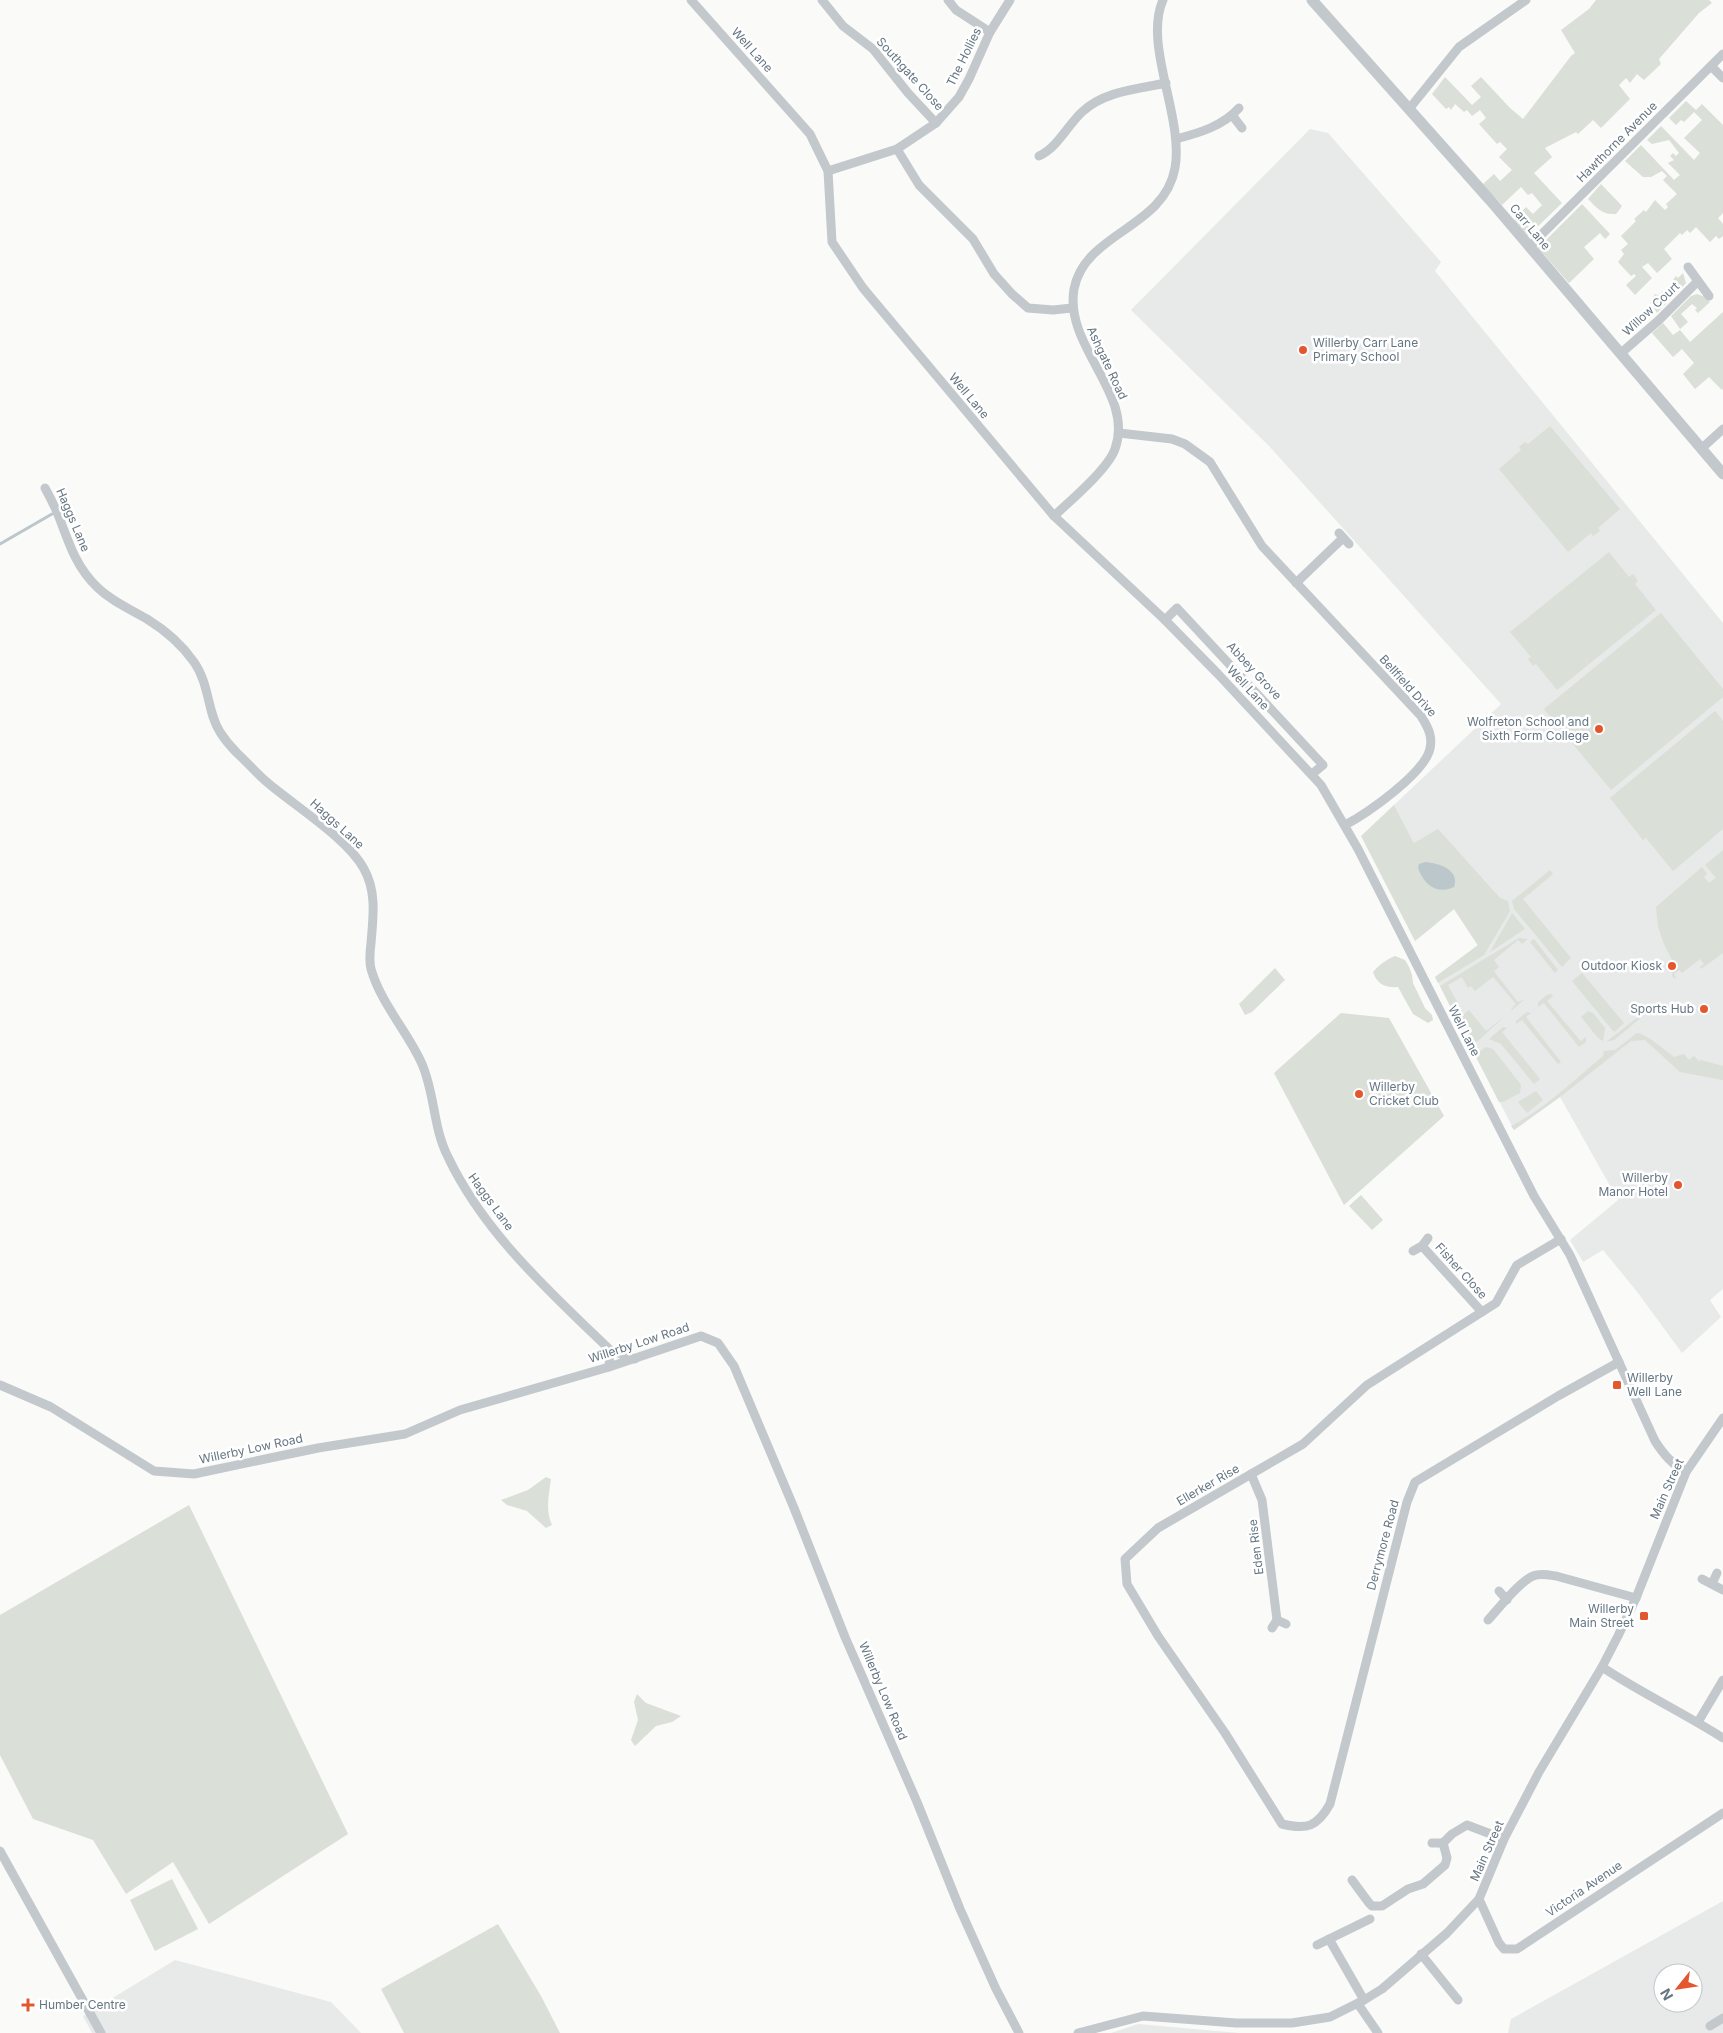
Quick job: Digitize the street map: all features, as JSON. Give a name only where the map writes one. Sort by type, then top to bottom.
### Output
[{"type":"street","name":"Well Lane","points":[[691,0],[810,134],[828,171],[832,242],[862,288],[1054,516],[1165,620],[1312,774],[1329,797],[1522,1173],[1560,1238],[1655,1441],[1664,1456],[1671,1463],[1686,1472]]},
{"type":"street","name":"Southgate Close","points":[[822,0],[843,26],[873,50],[908,93],[936,123]]},
{"type":"street","points":[[948,0],[956,10],[990,32]]},
{"type":"street","name":"The Hollies","points":[[828,171],[897,149],[936,123],[959,97],[990,32],[1010,0]]},
{"type":"street","name":"Carr Lane","points":[[1312,0],[1529,247],[1723,474]]},
{"type":"street","points":[[1409,109],[1459,46],[1526,0]]},
{"type":"street","name":"Ashgate Road","points":[[1054,516],[1104,466],[1115,450],[1118,433],[1117,415],[1113,402],[1077,328],[1072,308],[1075,287],[1081,270],[1090,257],[1102,246],[1141,220],[1156,206],[1170,185],[1175,167],[1176,139],[1158,42],[1160,1]]},
{"type":"street","name":"Hawthorne Avenue","points":[[1529,247],[1723,54]]},
{"type":"street","points":[[1711,66],[1723,78]]},
{"type":"street","points":[[1039,156],[1049,151],[1082,112],[1093,103],[1120,92],[1166,83]]},
{"type":"street","points":[[1176,139],[1202,132],[1232,115],[1239,108]]},
{"type":"street","points":[[1232,115],[1242,128]]},
{"type":"street","points":[[897,149],[918,185],[973,239],[994,274],[1012,294],[1028,308],[1053,310],[1072,308]]},
{"type":"street","name":"Willow Court","points":[[1688,267],[1697,282],[1710,296]]},
{"type":"street","name":"Willow Court","points":[[1620,354],[1659,320],[1697,282]]},
{"type":"street","points":[[1701,449],[1723,429]]},
{"type":"street","name":"Bellfield Drive","points":[[1118,433],[1172,439],[1185,444],[1210,462],[1262,546],[1420,716],[1428,727],[1431,738],[1429,752],[1421,764],[1382,802],[1345,826]]},
{"type":"street","name":"Haggs Lane","points":[[45,488],[57,511],[76,561],[97,587],[114,600],[149,621],[181,646],[196,665],[208,689],[219,731],[234,750],[267,782],[345,846],[364,868],[372,890],[374,913],[370,953],[371,968],[389,1008],[421,1061],[427,1078],[435,1123],[446,1155],[464,1190],[506,1244],[553,1295],[610,1350],[635,1359]]},
{"type":"street","points":[[1296,582],[1344,538]]},
{"type":"street","name":"Abbey Grove","points":[[1165,620],[1177,608],[1326,768],[1312,774]]},
{"type":"street","name":"Ellerker Rise","points":[[1298,1828],[1282,1824],[1225,1733],[1158,1636],[1126,1584],[1125,1559],[1158,1528],[1303,1444],[1367,1385],[1496,1303],[1517,1264],[1560,1238]]},
{"type":"street","name":"Fisher Close","points":[[1413,1251],[1425,1242],[1482,1312]]},
{"type":"street","name":"Willerby Low Road","points":[[0,1384],[51,1407],[154,1471],[194,1474],[318,1448],[404,1434],[460,1410],[609,1367],[701,1336],[718,1343],[734,1366],[794,1508],[845,1637],[917,1802],[960,1909],[996,1989],[1019,2033]]},
{"type":"street","points":[[609,1367],[610,1350]]},
{"type":"street","name":"Derrymore Road","points":[[1298,1828],[1315,1823],[1324,1815],[1330,1804],[1406,1502],[1415,1482],[1558,1396],[1619,1362]]},
{"type":"street","name":"Main Street","points":[[1078,2033],[1143,2016],[1236,2023],[1292,2023],[1330,2016],[1361,2002],[1382,1988],[1446,1933],[1479,1899],[1504,1839],[1539,1772],[1602,1667],[1636,1598],[1686,1472],[1723,1418]]},
{"type":"street","name":"Eden Rise","points":[[1251,1474],[1262,1500],[1277,1620]]},
{"type":"street","points":[[1712,1584],[1717,1573]]},
{"type":"street","points":[[1488,1620],[1525,1580],[1534,1575],[1545,1574],[1636,1598]]},
{"type":"street","points":[[1702,1578],[1723,1590]]},
{"type":"street","points":[[1499,1591],[1506,1600]]},
{"type":"street","points":[[1272,1628],[1277,1620],[1286,1624]]},
{"type":"street","points":[[1602,1667],[1723,1738]]},
{"type":"street","points":[[1698,1722],[1723,1680]]},
{"type":"street","name":"Victoria Avenue","points":[[1479,1899],[1504,1949],[1517,1949],[1723,1813]]},
{"type":"street","points":[[1432,1843],[1443,1843],[1452,1834],[1467,1825],[1504,1839]]},
{"type":"street","points":[[1352,1880],[1372,1906],[1382,1906],[1408,1889],[1423,1884],[1445,1865],[1447,1858],[1443,1843]]},
{"type":"street","points":[[0,1851],[101,2033]]},
{"type":"street","points":[[1317,1945],[1370,1919]]},
{"type":"street","points":[[1329,1939],[1361,2002],[1372,2031]]},
{"type":"street","points":[[1421,1954],[1458,2000]]},
{"type":"street","points":[[1710,2026],[1723,2018]]},
{"type":"shaded area","points":[[1596,0],[1709,0],[1712,3],[1699,13],[1659,59],[1661,64],[1644,80],[1637,74],[1630,83],[1626,78],[1619,85],[1630,99],[1601,128],[1593,120],[1578,134],[1576,132],[1545,148],[1552,157],[1534,173],[1562,203],[1528,236],[1514,220],[1526,207],[1533,214],[1542,205],[1532,193],[1528,195],[1521,187],[1502,205],[1483,184],[1494,174],[1500,181],[1512,170],[1499,157],[1507,149],[1500,142],[1497,144],[1479,124],[1486,118],[1480,110],[1472,116],[1467,110],[1464,112],[1455,104],[1451,110],[1449,107],[1446,109],[1432,94],[1445,77],[1472,105],[1481,97],[1471,86],[1481,77],[1523,119],[1575,53],[1561,30],[1589,9]]},
{"type":"shaded area","points":[[1686,101],[1696,110],[1702,104],[1723,125],[1723,213],[1718,218],[1723,224],[1723,236],[1719,239],[1716,236],[1710,242],[1696,227],[1690,233],[1687,230],[1682,235],[1680,233],[1664,249],[1672,259],[1657,273],[1648,263],[1642,267],[1652,278],[1635,295],[1626,285],[1636,276],[1634,274],[1631,276],[1618,262],[1624,254],[1621,250],[1628,244],[1621,236],[1636,221],[1634,219],[1644,210],[1646,212],[1655,200],[1665,210],[1668,207],[1666,204],[1677,194],[1663,180],[1667,176],[1662,171],[1651,177],[1643,177],[1625,161],[1641,145],[1674,180],[1680,175],[1668,163],[1674,160],[1670,156],[1673,153],[1676,156],[1679,153],[1669,140],[1652,144],[1647,140],[1661,126],[1694,160],[1700,153],[1684,138],[1702,120],[1694,112],[1684,122],[1681,120],[1676,125],[1669,118]]},
{"type":"shaded area","name":"Wolfreton School and Sixth Form College","points":[[1310,129],[1328,133],[1441,262],[1435,271],[1723,623],[1723,1289],[1710,1300],[1721,1317],[1682,1353],[1638,1293],[1603,1250],[1583,1262],[1570,1240],[1618,1200],[1560,1097],[1514,1130],[1435,977],[1478,946],[1454,909],[1415,941],[1414,843],[1394,805],[1501,704],[1270,447],[1131,310]]},
{"type":"shaded area","points":[[1601,184],[1622,206],[1616,214],[1603,212],[1588,199]]},
{"type":"shaded area","points":[[1582,204],[1610,234],[1605,239],[1600,233],[1584,247],[1594,259],[1569,283],[1538,248]]},
{"type":"shaded area","points":[[1683,273],[1686,283],[1676,294],[1669,286],[1676,276],[1678,278]]},
{"type":"shaded area","points":[[1663,291],[1670,299],[1657,313],[1650,302],[1655,294],[1658,295]]},
{"type":"shaded area","points":[[1697,294],[1705,297],[1710,302],[1698,313],[1695,310],[1697,308],[1692,304],[1681,314],[1688,322],[1680,329],[1671,316],[1691,296]]},
{"type":"shaded area","points":[[1723,312],[1723,389],[1709,377],[1695,389],[1683,374],[1694,363],[1682,349],[1673,357],[1652,333],[1663,323],[1673,335],[1680,330],[1690,342]]},
{"type":"shaded area","points":[[1550,426],[1620,509],[1598,528],[1600,531],[1593,536],[1591,533],[1568,552],[1499,469],[1521,450],[1519,447],[1525,442],[1528,444]]},
{"type":"shaded area","points":[[1609,552],[1629,577],[1633,574],[1638,581],[1635,584],[1656,610],[1557,690],[1536,664],[1533,666],[1528,659],[1531,657],[1510,632]]},
{"type":"shaded area","points":[[1661,613],[1723,689],[1723,697],[1611,790],[1544,709]]},
{"type":"shaded area","points":[[1715,711],[1723,721],[1723,829],[1673,871],[1646,838],[1643,840],[1610,798]]},
{"type":"shaded area","points":[[1394,805],[1414,843],[1438,829],[1500,898],[1508,901],[1510,911],[1484,955],[1438,983],[1435,977],[1478,945],[1454,909],[1415,941],[1361,836]]},
{"type":"shaded area","points":[[1723,850],[1723,953],[1701,969],[1700,967],[1704,964],[1700,959],[1682,973],[1679,970],[1674,974],[1675,979],[1672,976],[1674,964],[1658,927],[1656,907],[1702,867],[1707,874],[1704,877],[1709,883],[1716,878],[1705,865]]},
{"type":"shaded area","points":[[1425,862],[1447,868],[1454,876],[1454,887],[1442,890],[1428,884],[1418,868],[1419,864]]},
{"type":"shaded area","points":[[1550,870],[1553,874],[1523,899],[1571,958],[1562,967],[1514,909],[1512,901]]},
{"type":"shaded area","points":[[1512,913],[1525,929],[1490,952]]},
{"type":"shaded area","points":[[1519,938],[1528,939],[1522,944],[1518,940],[1494,960],[1499,967],[1494,971],[1518,1002],[1525,999],[1512,1010],[1516,1004],[1493,977],[1475,991],[1471,986],[1468,988],[1462,977],[1448,985],[1464,1014],[1469,1010],[1486,1031],[1505,1016],[1478,1041],[1469,1044],[1440,986]]},
{"type":"shaded area","points":[[1534,939],[1558,970],[1555,973],[1530,942]]},
{"type":"shaded area","points":[[1395,956],[1405,960],[1409,967],[1413,983],[1425,1008],[1432,1015],[1433,1020],[1428,1023],[1413,1014],[1398,987],[1389,987],[1382,984],[1377,980],[1373,972]]},
{"type":"shaded area","points":[[1275,968],[1285,980],[1252,1012],[1245,1015],[1239,1004]]},
{"type":"shaded area","points":[[1582,973],[1624,1023],[1614,1032],[1572,981]]},
{"type":"shaded area","points":[[1551,994],[1553,996],[1547,1001],[1581,1041],[1586,1037],[1586,1042],[1579,1047],[1544,1003],[1538,1007],[1538,1002]]},
{"type":"shaded area","points":[[1655,1004],[1614,1040],[1606,1042]]},
{"type":"shaded area","points":[[1588,1011],[1593,1013],[1605,1028],[1603,1041],[1598,1038],[1581,1017]]},
{"type":"shaded area","points":[[1527,1012],[1531,1013],[1526,1017],[1561,1062],[1558,1064],[1522,1020],[1516,1024],[1516,1021]]},
{"type":"shaded area","name":"Willerby Cricket Club","points":[[1341,1013],[1389,1018],[1444,1116],[1344,1205],[1274,1073]]},
{"type":"shaded area","points":[[1503,1027],[1507,1028],[1502,1032],[1540,1079],[1534,1084],[1501,1044],[1489,1039]]},
{"type":"shaded area","points":[[1637,1033],[1650,1039],[1674,1057],[1684,1054],[1689,1060],[1694,1056],[1699,1061],[1723,1066],[1723,1080],[1680,1072],[1645,1040],[1631,1041],[1560,1097],[1514,1130],[1511,1126],[1559,1094],[1603,1056],[1604,1051],[1615,1050]]},
{"type":"shaded area","points":[[1486,1047],[1493,1049],[1521,1085],[1520,1093],[1503,1102],[1499,1102],[1475,1055]]},
{"type":"shaded area","points":[[1536,1091],[1543,1100],[1527,1113],[1518,1102]]},
{"type":"shaded area","points":[[1361,1195],[1383,1220],[1372,1230],[1349,1206]]},
{"type":"shaded area","points":[[546,1477],[551,1479],[548,1508],[552,1525],[546,1528],[527,1511],[507,1505],[501,1500],[528,1490]]},
{"type":"shaded area","points":[[189,1505],[348,1834],[209,1924],[173,1862],[126,1894],[93,1840],[33,1819],[0,1755],[0,1615]]},
{"type":"shaded area","points":[[637,1694],[646,1703],[681,1716],[672,1722],[656,1726],[635,1746],[631,1740],[638,1720],[634,1702]]},
{"type":"shaded area","points":[[172,1879],[198,1929],[155,1951],[130,1900]]},
{"type":"shaded area","points":[[1723,1901],[1723,2033],[1508,2033],[1511,2019]]},
{"type":"shaded area","points":[[498,1924],[541,1996],[560,2033],[404,2033],[381,1989]]},
{"type":"shaded area","points":[[175,1960],[331,2002],[361,2033],[92,2033],[83,2016]]},
{"type":"shaded area","points":[[1138,2024],[1239,2033],[1111,2033]]},
{"type":"waterway","points":[[0,544],[52,514]]},
{"type":"place","name":"Willerby Carr Lane Primary School","points":[[1303,350]]},
{"type":"place","name":"Wolfreton School and Sixth Form College","points":[[1599,729]]},
{"type":"place","name":"Outdoor Kiosk","points":[[1672,966]]},
{"type":"place","name":"Sports Hub","points":[[1704,1009]]},
{"type":"place","name":"Willerby Cricket Club","points":[[1359,1094]]},
{"type":"place","name":"Willerby Manor Hotel","points":[[1678,1185]]},
{"type":"place","name":"Willerby Well Lane","points":[[1617,1385]]},
{"type":"place","name":"Willerby Main Street","points":[[1644,1616]]},
{"type":"place","name":"Humber Centre","points":[[28,2005]]}]
